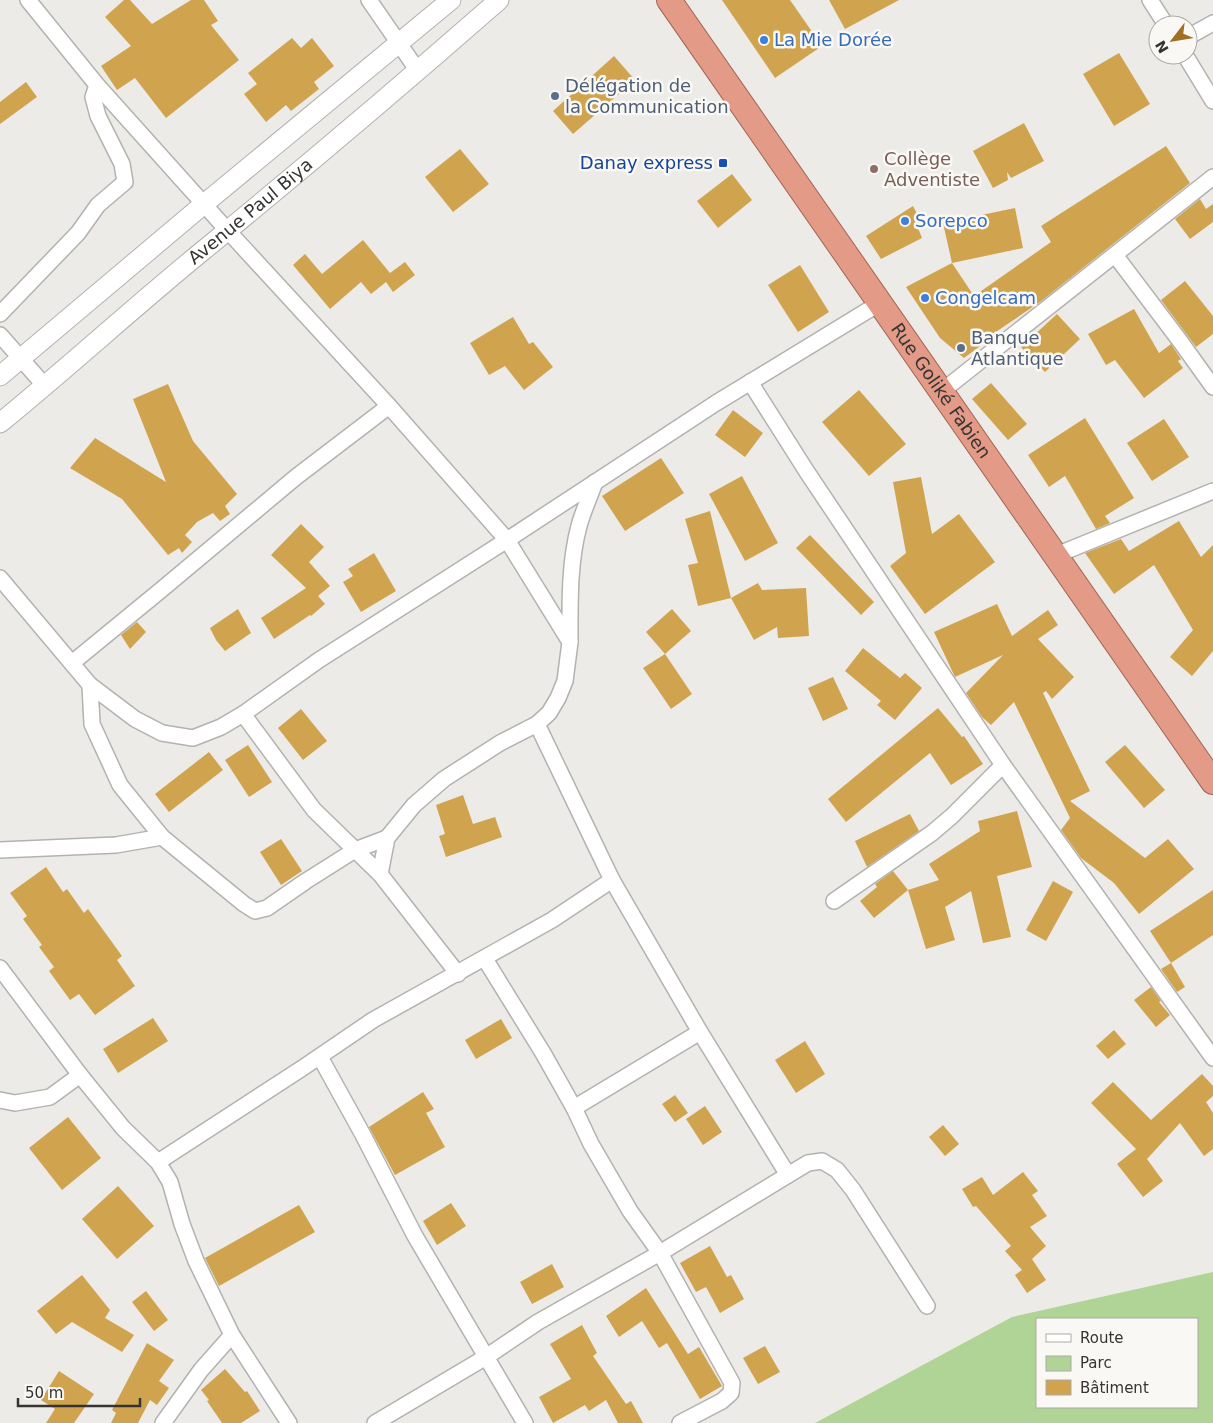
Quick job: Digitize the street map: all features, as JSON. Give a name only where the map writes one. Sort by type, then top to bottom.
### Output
[{"type":"highway","name":"Rue Goliké Fabien","points":[[669,0],[1213,782]]},
{"type":"street","points":[[28,0],[97,85],[389,406],[507,540],[570,642]]},
{"type":"street","points":[[369,0],[418,71]]},
{"type":"street","points":[[0,376],[204,204],[452,0]]},
{"type":"street","name":"Avenue Paul Biya","points":[[0,423],[418,71],[499,0]]},
{"type":"street","points":[[1150,0],[1160,15]]},
{"type":"street","points":[[1198,31],[1213,23]]},
{"type":"street","points":[[1191,65],[1213,101]]},
{"type":"street","points":[[0,314],[78,233],[98,205],[125,182],[122,164],[98,116],[93,97],[97,85]]},
{"type":"street","points":[[942,392],[1213,177]]},
{"type":"street","points":[[1115,255],[1213,387]]},
{"type":"street","points":[[0,578],[90,685],[135,719],[162,733],[193,738],[222,727],[243,714],[319,660],[750,382],[880,303]]},
{"type":"street","points":[[0,335],[46,386]]},
{"type":"street","points":[[750,382],[807,472],[1003,765],[1213,1058]]},
{"type":"street","points":[[72,663],[289,483],[389,406]]},
{"type":"street","points":[[380,874],[387,838],[414,806],[444,779],[500,743],[537,724],[549,712],[558,698],[565,681],[570,642],[570,590],[574,555],[579,526],[595,482]]},
{"type":"street","points":[[1054,556],[1213,491]]},
{"type":"street","points":[[90,685],[92,724],[120,785],[162,837],[255,911],[268,908],[354,850],[387,838]]},
{"type":"street","points":[[243,714],[314,810],[380,874],[458,974]]},
{"type":"street","points":[[537,724],[612,880],[700,1032],[788,1175]]},
{"type":"street","points":[[834,901],[932,833],[952,816],[1003,765]]},
{"type":"street","points":[[0,850],[116,845],[162,837]]},
{"type":"street","points":[[158,1162],[320,1057],[373,1020],[552,920],[612,880]]},
{"type":"street","points":[[485,959],[543,1053],[574,1108],[591,1144],[630,1210],[660,1253],[732,1383],[730,1393],[722,1401],[680,1423]]},
{"type":"street","points":[[0,968],[123,1128],[158,1162],[170,1182],[182,1224],[196,1261],[232,1336],[289,1423]]},
{"type":"street","points":[[574,1108],[700,1032]]},
{"type":"street","points":[[320,1057],[415,1236],[525,1423]]},
{"type":"street","points":[[0,1100],[15,1103],[50,1097],[80,1074]]},
{"type":"street","points":[[375,1423],[486,1357],[538,1322],[660,1253],[808,1163],[822,1161],[837,1170],[853,1190],[927,1306]]},
{"type":"street","points":[[164,1423],[201,1370],[232,1336]]},
{"type":"green space","points":[[1213,1272],[1213,1423],[815,1423],[1012,1317]]},
{"type":"building","points":[[124,0],[130,0],[152,24],[191,0],[204,0],[218,21],[211,25],[239,60],[166,118],[135,78],[117,90],[101,66],[131,46],[105,17]]},
{"type":"building","points":[[722,0],[790,0],[822,46],[775,78]]},
{"type":"building","points":[[829,0],[899,0],[845,29]]},
{"type":"building","points":[[292,38],[301,48],[312,38],[334,66],[314,82],[319,89],[291,111],[286,105],[266,122],[244,94],[257,84],[248,73]]},
{"type":"building","points":[[1119,53],[1150,104],[1114,126],[1083,74]]},
{"type":"building","points":[[614,56],[635,80],[573,134],[553,111]]},
{"type":"building","points":[[26,82],[37,97],[0,124],[0,102]]},
{"type":"building","points":[[1024,123],[1044,161],[1011,178],[1007,172],[1008,180],[993,188],[973,151]]},
{"type":"building","points":[[1166,146],[1190,183],[1040,302],[981,342],[983,344],[964,358],[940,338],[906,287],[952,263],[974,296],[1051,242],[1041,226]]},
{"type":"building","points":[[460,149],[489,184],[453,212],[425,177]]},
{"type":"building","points":[[732,174],[752,200],[718,228],[697,201]]},
{"type":"building","points":[[1200,199],[1206,209],[1213,204],[1213,222],[1190,239],[1175,219]]},
{"type":"building","name":"Sorepco","points":[[913,206],[923,225],[918,228],[922,238],[881,259],[866,236]]},
{"type":"building","points":[[1015,208],[1023,248],[952,263],[943,223]]},
{"type":"building","points":[[363,240],[390,273],[405,262],[415,275],[393,292],[386,282],[371,294],[361,282],[330,309],[293,265],[305,254],[322,274]]},
{"type":"building","points":[[800,265],[829,312],[798,332],[768,285]]},
{"type":"building","points":[[1185,281],[1213,316],[1213,334],[1196,347],[1161,300]]},
{"type":"building","points":[[1134,309],[1159,353],[1171,344],[1181,359],[1178,361],[1183,368],[1144,398],[1115,360],[1106,365],[1088,334]]},
{"type":"building","points":[[1057,314],[1080,339],[1045,372],[1021,347]]},
{"type":"building","points":[[513,317],[529,344],[533,342],[553,367],[524,390],[505,366],[489,375],[470,343]]},
{"type":"building","points":[[991,383],[1027,424],[1008,440],[972,399]]},
{"type":"building","points":[[168,384],[193,441],[237,494],[225,506],[230,514],[220,521],[213,513],[197,522],[185,535],[192,542],[182,553],[179,548],[168,555],[122,499],[70,468],[95,438],[166,482],[133,399]]},
{"type":"building","points":[[859,390],[906,444],[869,476],[822,422]]},
{"type":"building","points":[[733,410],[763,433],[745,457],[715,435]]},
{"type":"building","points":[[1085,418],[1134,498],[1105,516],[1110,523],[1096,529],[1065,476],[1049,487],[1028,455]]},
{"type":"building","points":[[1164,419],[1189,457],[1152,481],[1127,443]]},
{"type":"building","points":[[661,458],[684,493],[625,531],[602,496]]},
{"type":"building","points":[[742,476],[778,543],[745,561],[709,494]]},
{"type":"building","points":[[921,477],[932,534],[959,514],[995,562],[925,614],[890,566],[906,553],[893,482]]},
{"type":"building","points":[[710,511],[731,598],[698,606],[688,565],[698,563],[685,519]]},
{"type":"building","points":[[1179,521],[1201,557],[1213,545],[1213,651],[1192,676],[1170,657],[1193,630],[1154,565],[1114,594],[1085,553],[1121,539],[1129,551]]},
{"type":"building","points":[[301,524],[324,547],[309,562],[330,586],[318,596],[325,604],[311,616],[274,639],[261,618],[306,588],[271,555]]},
{"type":"building","points":[[810,535],[874,602],[861,615],[796,548]]},
{"type":"building","points":[[374,553],[396,591],[361,612],[343,582],[353,576],[348,569]]},
{"type":"building","points":[[758,583],[762,590],[806,588],[809,636],[778,638],[777,627],[754,640],[731,598]]},
{"type":"building","points":[[997,604],[1012,636],[1048,610],[1058,625],[1038,639],[1074,677],[1052,699],[1046,691],[1043,693],[1090,791],[1070,801],[1145,858],[1168,839],[1194,869],[1139,914],[1114,883],[1081,858],[1061,830],[1070,818],[1014,702],[991,725],[982,717],[966,693],[1003,655],[955,677],[934,632]]},
{"type":"building","points":[[238,609],[251,633],[225,651],[216,640],[210,628]]},
{"type":"building","points":[[672,609],[691,631],[665,654],[646,632]]},
{"type":"building","points":[[137,622],[146,632],[130,649],[121,635]]},
{"type":"building","points":[[863,648],[900,678],[905,673],[922,688],[895,720],[877,705],[881,701],[845,671]]},
{"type":"building","points":[[665,654],[692,694],[671,709],[643,668]]},
{"type":"building","points":[[833,677],[848,709],[823,721],[808,688]]},
{"type":"building","points":[[938,708],[962,737],[964,736],[983,764],[951,785],[930,753],[846,822],[828,799]]},
{"type":"building","points":[[301,709],[327,741],[303,760],[278,728]]},
{"type":"building","points":[[248,745],[272,782],[249,797],[225,760]]},
{"type":"building","points":[[1125,745],[1165,790],[1144,808],[1105,762]]},
{"type":"building","points":[[209,752],[223,770],[169,812],[155,794]]},
{"type":"building","points":[[463,795],[473,824],[495,817],[502,837],[446,857],[439,836],[445,834],[436,805]]},
{"type":"building","points":[[1017,811],[1032,867],[997,876],[1011,937],[983,943],[971,891],[945,907],[955,940],[926,949],[908,890],[939,880],[929,864],[980,831],[978,821]]},
{"type":"building","points":[[910,814],[919,831],[867,867],[855,841]]},
{"type":"building","points":[[281,839],[302,871],[281,885],[260,852]]},
{"type":"building","points":[[46,867],[63,892],[67,889],[84,913],[88,909],[122,956],[117,960],[135,986],[95,1015],[79,994],[70,1000],[49,971],[54,967],[39,947],[42,945],[23,919],[27,916],[10,893]]},
{"type":"building","points":[[893,871],[908,890],[874,918],[860,901],[877,887],[875,884]]},
{"type":"building","points":[[1053,881],[1073,892],[1046,941],[1026,930]]},
{"type":"building","points":[[1213,890],[1213,935],[1171,963],[1150,931]]},
{"type":"building","points":[[1171,963],[1185,987],[1177,992],[1161,969]]},
{"type":"building","points":[[1151,987],[1161,1001],[1159,1002],[1170,1015],[1156,1027],[1134,1000]]},
{"type":"building","points":[[153,1018],[168,1041],[118,1073],[103,1049]]},
{"type":"building","points":[[501,1019],[512,1038],[476,1059],[465,1040]]},
{"type":"building","points":[[1114,1030],[1126,1044],[1108,1059],[1096,1046]]},
{"type":"building","points":[[805,1041],[825,1074],[796,1093],[775,1060]]},
{"type":"building","points":[[1202,1074],[1213,1086],[1213,1096],[1206,1102],[1213,1113],[1213,1149],[1204,1156],[1180,1123],[1147,1159],[1163,1181],[1143,1197],[1117,1164],[1136,1149],[1091,1103],[1113,1082],[1151,1120]]},
{"type":"building","points":[[423,1092],[434,1109],[426,1113],[445,1147],[395,1175],[369,1127]]},
{"type":"building","points":[[675,1095],[688,1113],[675,1122],[662,1104]]},
{"type":"building","points":[[705,1106],[722,1132],[703,1145],[686,1119]]},
{"type":"building","points":[[68,1117],[101,1158],[62,1190],[29,1148]]},
{"type":"building","points":[[943,1125],[959,1144],[945,1156],[929,1137]]},
{"type":"building","points":[[1023,1172],[1038,1191],[1032,1195],[1047,1216],[1030,1227],[1046,1246],[1032,1259],[1046,1280],[1027,1293],[1015,1275],[1022,1270],[1005,1251],[1011,1246],[976,1206],[973,1207],[962,1189],[982,1177],[993,1195]]},
{"type":"building","points":[[118,1186],[154,1226],[117,1259],[82,1219]]},
{"type":"building","points":[[451,1203],[466,1226],[437,1245],[423,1221]]},
{"type":"building","points":[[299,1205],[315,1232],[219,1286],[205,1258]]},
{"type":"building","points":[[710,1246],[727,1277],[731,1275],[744,1299],[720,1313],[706,1287],[696,1292],[680,1263]]},
{"type":"building","points":[[552,1264],[564,1287],[532,1304],[520,1282]]},
{"type":"building","points":[[82,1275],[110,1310],[105,1318],[134,1335],[122,1352],[72,1322],[56,1334],[37,1311]]},
{"type":"building","points":[[646,1288],[688,1354],[699,1347],[722,1386],[700,1399],[667,1343],[659,1348],[642,1321],[619,1337],[606,1316]]},
{"type":"building","points":[[146,1291],[168,1320],[154,1331],[132,1302]]},
{"type":"building","points":[[582,1325],[597,1353],[593,1356],[626,1404],[631,1401],[643,1423],[618,1423],[606,1400],[589,1411],[585,1405],[553,1423],[539,1397],[571,1379],[550,1344]]},
{"type":"building","points":[[147,1343],[174,1360],[159,1381],[169,1388],[157,1405],[150,1400],[138,1423],[111,1423],[116,1413],[112,1410]]},
{"type":"building","points":[[765,1346],[780,1372],[758,1384],[743,1358]]},
{"type":"building","points":[[225,1369],[245,1392],[247,1391],[260,1411],[241,1423],[222,1423],[201,1390]]},
{"type":"building","points":[[59,1371],[94,1394],[74,1423],[46,1423],[55,1409],[41,1400]]},
{"type":"place","name":"La Mie Dorée","points":[[764,40]]},
{"type":"place","name":"Délégation de la Communication","points":[[555,96]]},
{"type":"place","name":"Danay express","points":[[723,163]]},
{"type":"place","name":"Collège Adventiste","points":[[874,169]]},
{"type":"place","name":"Sorepco","points":[[905,221]]},
{"type":"place","name":"Congelcam","points":[[925,298]]},
{"type":"place","name":"Banque Atlantique","points":[[961,348]]}]
